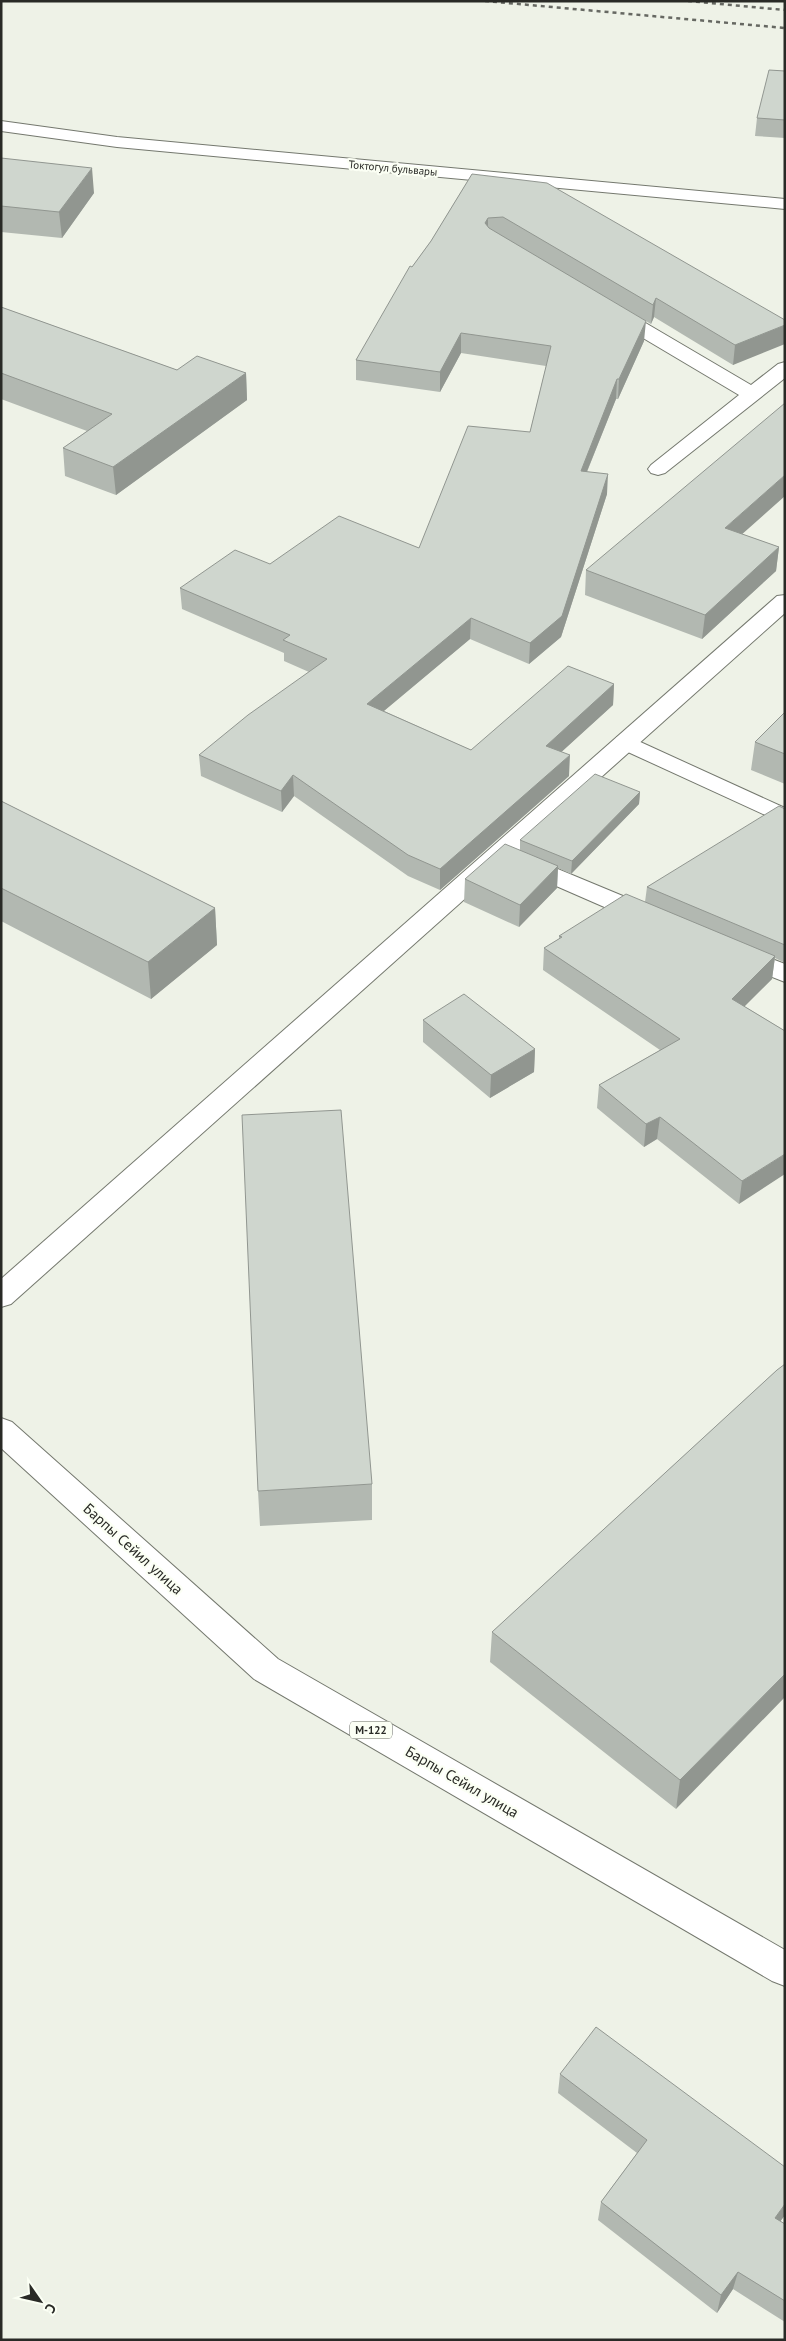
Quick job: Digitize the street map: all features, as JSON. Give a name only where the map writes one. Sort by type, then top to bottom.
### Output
[{"type":"street","name":"Токтогул бульвары","points":[[1,126],[117,142],[785,204]]},
{"type":"street","points":[[738,201],[785,215]]},
{"type":"street","points":[[597,303],[752,394]]},
{"type":"street","points":[[658,469],[785,368]]},
{"type":"street","points":[[1,1296],[785,601]]},
{"type":"street","points":[[625,742],[785,817]]},
{"type":"street","points":[[500,854],[675,927]]},
{"type":"street","points":[[720,947],[785,974]]},
{"type":"street","name":"Барпы Сейил улица","points":[[1,1430],[266,1669],[785,1969]]},
{"type":"building","points":[[769,70],[785,71],[785,120],[757,118]]},
{"type":"building","points":[[1,158],[92,168],[59,212],[1,206]]},
{"type":"building","points":[[472,174],[547,183],[785,320],[785,325],[735,345],[656,298],[653,305],[503,217],[488,218],[485,223],[489,228],[646,321],[619,379],[617,379],[581,471],[608,474],[562,616],[530,643],[471,618],[367,704],[471,750],[568,666],[614,684],[546,746],[570,755],[440,869],[408,855],[293,775],[281,791],[199,755],[248,715],[327,659],[283,640],[290,635],[180,588],[235,550],[270,564],[339,516],[419,548],[468,426],[530,432],[551,346],[461,333],[440,372],[356,360],[410,266],[412,267],[431,241]]},
{"type":"building","points":[[1,307],[177,370],[197,356],[246,373],[113,467],[63,448],[112,414],[1,373]]},
{"type":"building","points":[[785,403],[785,475],[725,528],[779,547],[705,615],[586,570]]},
{"type":"building","points":[[785,712],[785,754],[755,742]]},
{"type":"building","points":[[595,774],[640,792],[572,861],[520,840]]},
{"type":"building","points":[[1,801],[215,908],[148,962],[1,888]]},
{"type":"building","points":[[779,806],[785,809],[785,945],[647,887]]},
{"type":"building","points":[[505,844],[558,866],[520,905],[465,879]]},
{"type":"building","points":[[626,894],[775,956],[732,999],[785,1031],[785,1154],[742,1181],[660,1117],[646,1124],[599,1085],[680,1039],[544,948],[562,937],[559,936]]},
{"type":"building","points":[[464,994],[535,1049],[491,1075],[423,1020]]},
{"type":"building","points":[[341,1110],[372,1484],[258,1491],[242,1115]]},
{"type":"building","points":[[785,1364],[785,1674],[680,1780],[492,1632]]},
{"type":"building","points":[[596,2027],[785,2167],[785,2204],[775,2218],[785,2224],[785,2301],[738,2272],[721,2295],[601,2202],[647,2140],[560,2074]]},
{"type":"railway","points":[[485,1],[785,28]]},
{"type":"railway","points":[[688,1],[785,10]]}]
